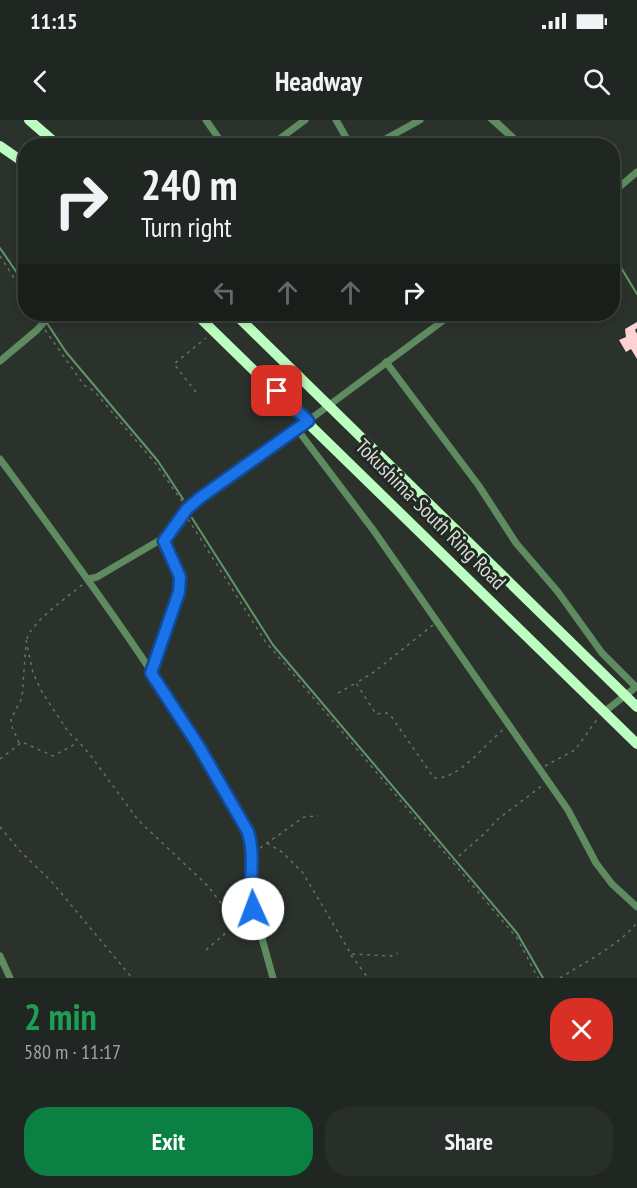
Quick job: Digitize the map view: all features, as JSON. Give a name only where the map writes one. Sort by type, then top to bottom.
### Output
[{"type":"highway","points":[[29,120],[50,138]]},
{"type":"highway","points":[[0,146],[18,159]]},
{"type":"highway","name":"Tokushima-South Ring Road","points":[[203,321],[637,744]]},
{"type":"highway","name":"Tokushima-South Ring Road","points":[[242,321],[637,707]]},
{"type":"street","points":[[206,120],[219,138]]},
{"type":"street","points":[[281,138],[305,120]]},
{"type":"street","points":[[387,138],[420,120]]},
{"type":"street","points":[[495,120],[514,138]]},
{"type":"street","points":[[341,122],[348,138]]},
{"type":"street","points":[[620,186],[637,172]]},
{"type":"street","points":[[0,361],[44,321]]},
{"type":"street","points":[[164,541],[186,511],[201,497],[442,321]]},
{"type":"street","points":[[386,362],[479,486],[516,543],[558,592],[602,653],[636,687],[604,712]]},
{"type":"street","points":[[297,429],[368,523],[568,810],[596,863],[612,884],[637,907]]},
{"type":"street","points":[[0,459],[89,579],[190,731],[248,832],[252,852],[251,899],[273,978]]},
{"type":"street","points":[[89,579],[97,577],[160,540],[164,541]]},
{"type":"street","points":[[151,673],[179,592],[180,577],[164,541]]},
{"type":"street","points":[[0,956],[10,978]]},
{"type":"path","points":[[0,256],[18,284]]},
{"type":"path","points":[[47,321],[84,385],[94,391],[155,463],[265,641],[517,938],[538,978]]},
{"type":"path","points":[[196,392],[174,364],[215,332]]},
{"type":"path","points":[[79,742],[53,756],[19,743],[11,719],[22,698],[28,633],[89,579]]},
{"type":"path","points":[[338,693],[374,672],[436,622]]},
{"type":"path","points":[[26,640],[33,673],[42,692],[69,733],[79,742],[138,820],[208,886],[236,924]]},
{"type":"path","points":[[356,683],[376,714],[387,713],[391,716],[434,778],[440,778],[458,770],[509,725]]},
{"type":"path","points":[[539,769],[575,750],[604,712]]},
{"type":"path","points":[[0,759],[19,743]]},
{"type":"path","points":[[452,861],[498,819],[548,781]]},
{"type":"path","points":[[252,852],[304,817],[318,816]]},
{"type":"path","points":[[0,827],[20,851],[51,881],[132,978]]},
{"type":"path","points":[[267,843],[282,852],[303,873],[351,954],[368,978]]},
{"type":"path","points":[[206,950],[236,924],[241,925],[254,914]]},
{"type":"path","points":[[560,978],[606,949],[632,930],[637,922]]},
{"type":"path","points":[[351,954],[391,956],[398,953]]},
{"type":"building","points":[[637,322],[635,330],[637,359],[631,349],[626,352],[619,340],[626,337],[625,329]]},
{"type":"waterway","points":[[489,120],[509,138]]},
{"type":"waterway","points":[[0,248],[18,274]]},
{"type":"waterway","points":[[620,266],[637,294]]},
{"type":"waterway","points":[[46,321],[66,352],[158,461],[183,499]]},
{"type":"waterway","points":[[192,518],[273,645],[517,933],[543,978]]},
{"type":"route","points":[[253,909],[251,899],[252,845],[248,832],[186,724],[151,673],[179,592],[180,577],[164,541],[187,509],[201,497],[308,421],[277,391]]}]
